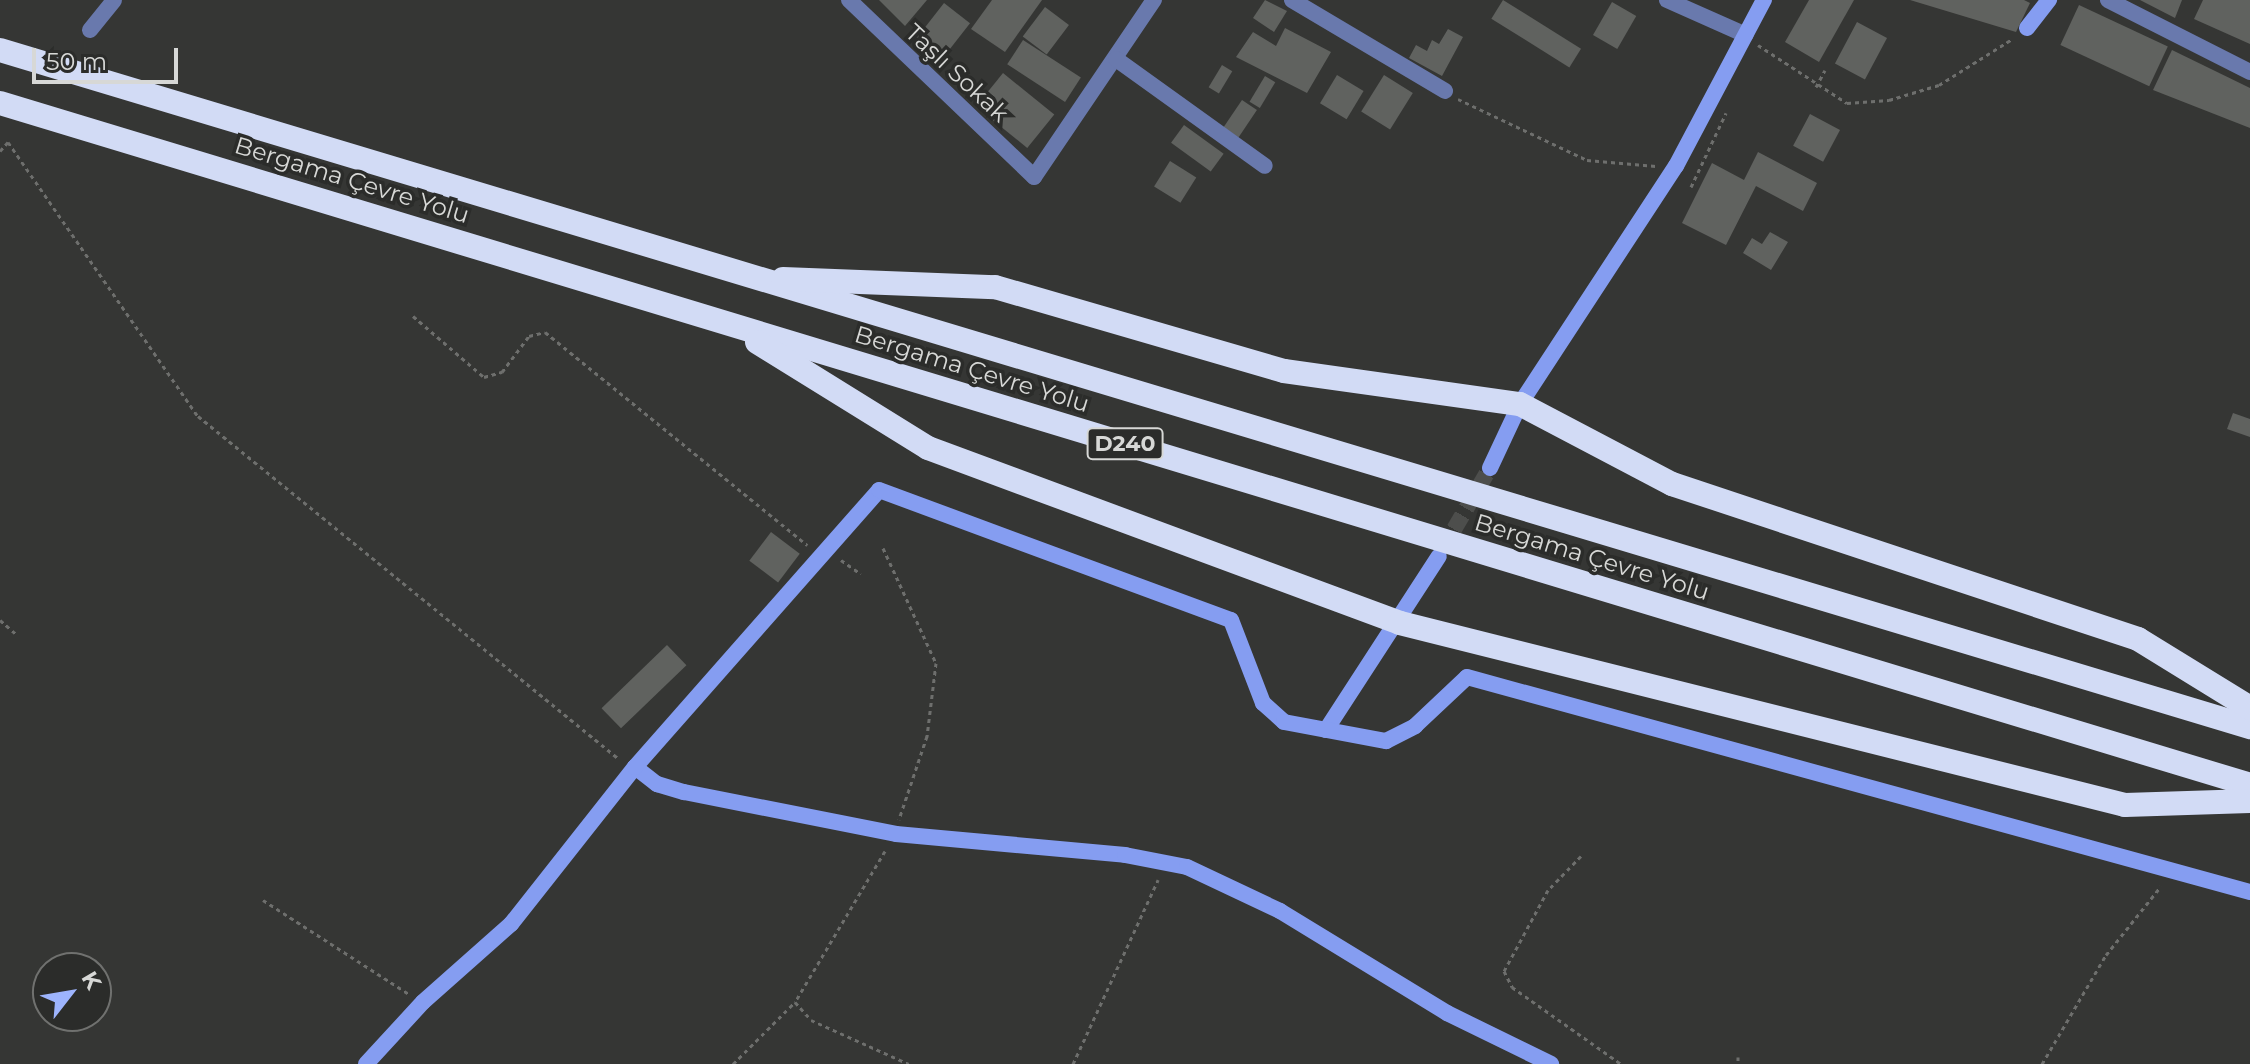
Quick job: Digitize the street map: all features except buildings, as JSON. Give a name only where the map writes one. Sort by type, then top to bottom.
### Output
[{"type":"highway","name":"Bergama Çevre Yolu","points":[[0,50],[2250,727]]},
{"type":"highway","name":"Bergama Çevre Yolu","points":[[0,103],[2250,785]]},
{"type":"highway","points":[[750,278],[995,287],[1284,371],[1520,404],[1672,484],[2138,639],[2250,708]]},
{"type":"highway","points":[[728,324],[928,448],[1400,623],[2125,805],[2250,801]]},
{"type":"street","points":[[90,30],[114,0]]},
{"type":"street","name":"Taşlı Sokak","points":[[849,0],[1034,177],[1116,59]]},
{"type":"street","points":[[1292,0],[1445,91]]},
{"type":"street","points":[[1667,0],[1746,35]]},
{"type":"street","points":[[1490,468],[1520,404],[1676,166],[1764,0]]},
{"type":"street","points":[[2108,0],[2250,72]]},
{"type":"street","points":[[2027,28],[2047,1]]},
{"type":"street","points":[[1147,2],[1116,59],[1265,166]]},
{"type":"street","points":[[366,1064],[423,1002],[511,924],[635,767],[879,490],[1231,620],[1263,703],[1284,722],[1386,741],[1415,726],[1467,677],[2250,892]]},
{"type":"street","points":[[1326,730],[1400,623],[1439,556]]},
{"type":"street","points":[[635,767],[657,784],[684,792],[896,834],[1166,862],[1242,891],[1447,1013],[1551,1064]]},
{"type":"path","points":[[1746,35],[1816,87],[1847,103],[1889,100],[1939,85],[2027,28]]},
{"type":"path","points":[[1816,87],[1825,70]]},
{"type":"path","points":[[1445,91],[1587,160],[1676,166]]},
{"type":"path","points":[[0,151],[8,142],[198,416],[605,752],[635,767]]},
{"type":"path","points":[[413,316],[484,377],[502,372],[529,336],[545,332],[822,557],[835,556],[861,574]]},
{"type":"path","points":[[733,1064],[795,1002],[896,834],[930,723],[936,663],[883,548]]},
{"type":"path","points":[[0,620],[16,634]]},
{"type":"path","points":[[1581,856],[1548,890],[1504,971],[1512,987],[1621,1064]]},
{"type":"path","points":[[1073,1064],[1166,862]]},
{"type":"path","points":[[2042,1064],[2106,955],[2173,870]]},
{"type":"path","points":[[263,900],[423,1002]]},
{"type":"path","points":[[795,1002],[811,1020],[909,1064]]},
{"type":"path","points":[[1738,1057],[1738,1064]]},
{"type":"tunnel","points":[[1442,550],[1490,468]]}]
